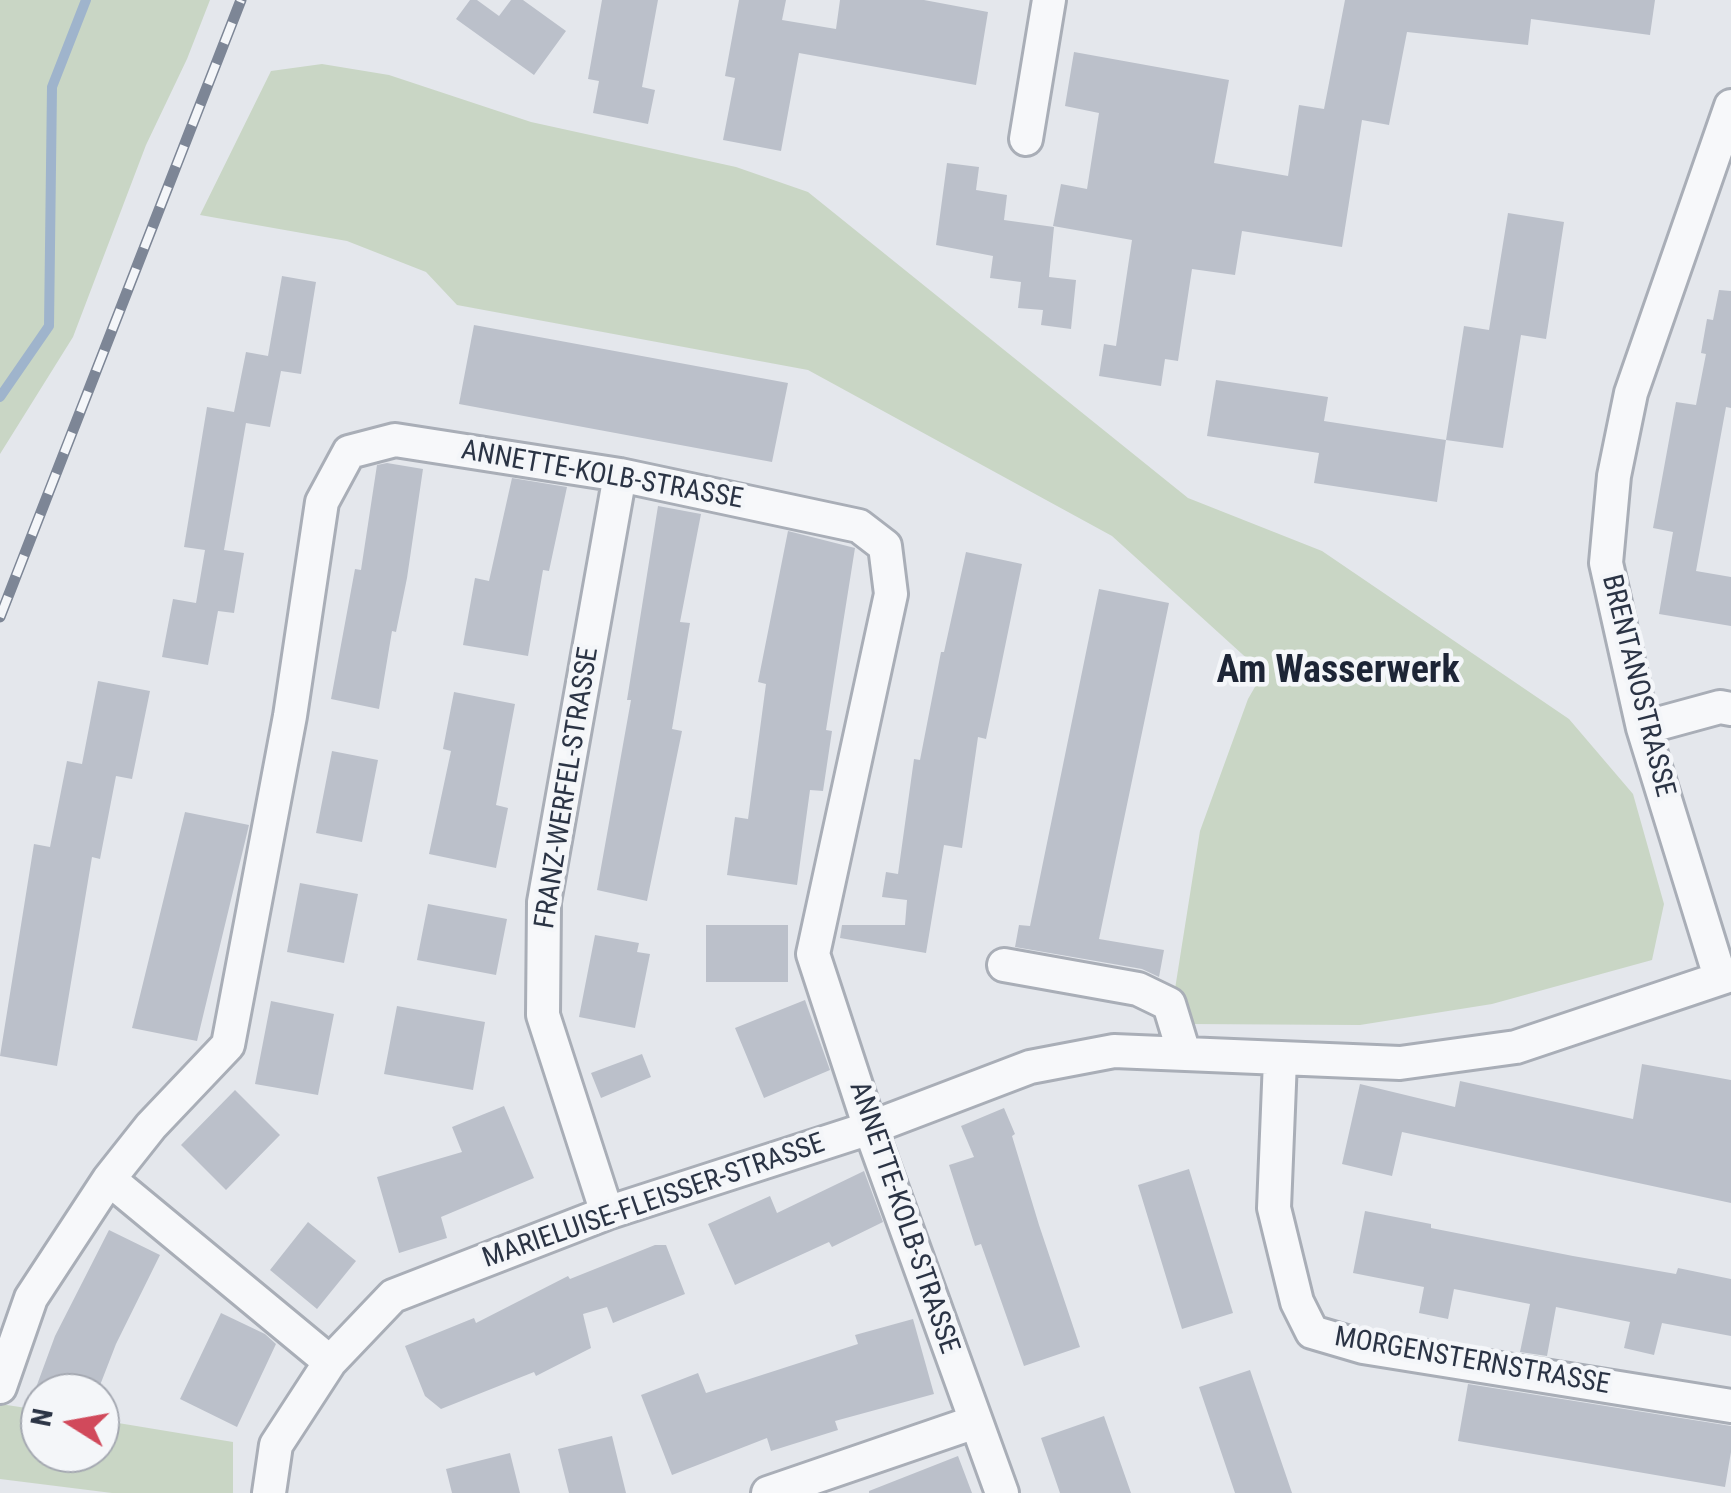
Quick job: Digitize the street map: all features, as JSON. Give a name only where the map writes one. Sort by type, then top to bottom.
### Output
[{"type":"street","points":[[1026,138],[1049,0]]},
{"type":"street","name":"BRENTANOSTRASSE","points":[[1725,976],[1643,728],[1606,563],[1614,476],[1631,393],[1720,170],[1731,106]]},
{"type":"street","name":"ANNETTE-KOLB-STRASSE","points":[[0,1388],[31,1298],[109,1179],[151,1126],[228,1045],[290,716],[322,502],[349,452],[395,440],[620,474],[859,526],[885,546],[891,594],[813,954],[870,1128],[1002,1493]]},
{"type":"street","name":"FRANZ-WERFEL-STRASSE","points":[[607,1213],[543,1015],[544,902],[620,474]]},
{"type":"street","points":[[1643,728],[1720,707],[1731,709]]},
{"type":"street","points":[[1004,966],[1138,989],[1168,1004],[1184,1053]]},
{"type":"street","name":"MARIELUISE-FLEISSER-STRASSE","points":[[270,1493],[276,1446],[330,1362],[393,1296],[607,1213],[870,1128],[1030,1066],[1114,1051],[1400,1063],[1516,1046],[1725,976]]},
{"type":"street","name":"MORGENSTERNSTRASSE","points":[[1280,1060],[1274,1208],[1297,1302],[1312,1332],[1363,1347],[1731,1406]]},
{"type":"street","points":[[109,1179],[330,1362]]},
{"type":"street","points":[[768,1493],[975,1422]]},
{"type":"green space","points":[[0,0],[210,0],[146,145],[73,337],[0,454]]},
{"type":"green space","points":[[322,64],[389,75],[531,122],[736,167],[808,192],[1188,498],[1322,551],[1569,719],[1633,794],[1664,904],[1652,960],[1492,1004],[1360,1025],[1187,1024],[1175,989],[1200,831],[1248,699],[1263,673],[1112,536],[808,370],[457,305],[426,272],[347,241],[200,215],[271,71]]},
{"type":"green space","points":[[0,1404],[20,1407],[20,1473],[120,1473],[120,1423],[233,1442],[233,1493],[112,1493],[0,1479]]},
{"type":"building","points":[[470,0],[477,0],[499,16],[511,0],[523,0],[566,31],[534,75],[456,19]]},
{"type":"building","points":[[602,0],[658,0],[642,87],[655,90],[648,124],[593,113],[599,81],[588,79]]},
{"type":"building","points":[[739,0],[786,0],[782,20],[836,29],[840,0],[924,0],[988,12],[976,85],[799,53],[781,151],[723,140],[735,78],[725,76]]},
{"type":"building","points":[[1345,0],[1655,0],[1650,35],[1531,19],[1528,45],[1407,32],[1389,125],[1362,120],[1342,247],[1242,231],[1235,275],[1192,269],[1178,361],[1165,359],[1161,386],[1099,376],[1104,344],[1116,346],[1132,240],[1053,226],[1061,184],[1087,189],[1099,113],[1065,106],[1074,52],[1229,80],[1214,163],[1288,176],[1299,105],[1324,109]]},
{"type":"building","points":[[947,163],[979,167],[976,190],[1007,195],[1004,220],[1054,227],[1049,277],[1076,280],[1071,329],[1041,325],[1043,310],[1018,308],[1021,282],[990,278],[993,256],[936,245]]},
{"type":"building","points":[[1508,213],[1564,222],[1546,339],[1521,335],[1503,448],[1446,440],[1464,326],[1489,330]]},
{"type":"building","points":[[282,276],[316,282],[301,374],[281,371],[270,427],[246,423],[224,550],[244,553],[234,613],[218,611],[208,665],[162,657],[173,599],[196,603],[205,550],[184,547],[207,407],[234,412],[246,352],[268,356]]},
{"type":"building","points":[[1719,290],[1731,291],[1731,408],[1726,407],[1696,571],[1731,577],[1731,626],[1659,614],[1673,532],[1653,528],[1676,402],[1696,405],[1706,354],[1701,353],[1707,319],[1713,320]]},
{"type":"building","points":[[474,325],[788,383],[772,462],[459,404]]},
{"type":"building","points":[[1216,380],[1328,397],[1324,421],[1446,440],[1437,502],[1314,483],[1319,453],[1207,436]]},
{"type":"building","points":[[377,465],[423,469],[407,578],[396,632],[392,631],[379,709],[331,699],[355,569],[361,570]]},
{"type":"building","points":[[512,478],[567,487],[549,571],[543,570],[528,656],[463,645],[475,578],[489,581]]},
{"type":"building","points":[[658,506],[701,514],[680,622],[690,623],[672,729],[682,731],[647,901],[597,890],[631,700],[627,700]]},
{"type":"building","points":[[788,531],[855,548],[826,730],[832,731],[823,791],[810,790],[797,885],[727,875],[735,817],[748,819],[766,684],[758,682]]},
{"type":"building","points":[[966,552],[1022,564],[986,739],[978,737],[962,848],[944,845],[926,953],[840,938],[842,925],[905,925],[907,900],[882,897],[886,872],[898,874],[914,759],[920,760]]},
{"type":"building","points":[[1099,589],[1169,603],[1099,939],[1164,950],[1159,977],[1142,969],[1015,947],[1019,925],[1030,926]]},
{"type":"building","points":[[98,681],[150,691],[132,779],[116,776],[100,859],[92,857],[57,1066],[0,1056],[34,844],[50,847],[67,761],[82,764]]},
{"type":"building","points":[[454,692],[515,704],[496,805],[508,808],[496,868],[429,854],[451,751],[443,749]]},
{"type":"building","points":[[332,751],[378,760],[362,842],[316,833]]},
{"type":"building","points":[[185,812],[249,825],[197,1041],[132,1028]]},
{"type":"building","points":[[300,883],[358,894],[344,963],[287,952]]},
{"type":"building","points":[[428,904],[507,919],[496,975],[417,960]]},
{"type":"building","points":[[706,925],[788,925],[788,982],[706,982]]},
{"type":"building","points":[[595,935],[639,943],[637,952],[650,954],[635,1028],[579,1017]]},
{"type":"building","points":[[805,1000],[830,1070],[764,1098],[735,1028]]},
{"type":"building","points":[[271,1001],[334,1014],[318,1095],[255,1084]]},
{"type":"building","points":[[397,1006],[485,1022],[473,1090],[384,1074]]},
{"type":"building","points":[[642,1054],[651,1077],[601,1098],[591,1073]]},
{"type":"building","points":[[1642,1064],[1731,1080],[1731,1203],[1402,1132],[1392,1176],[1342,1164],[1360,1084],[1455,1107],[1460,1081],[1633,1119]]},
{"type":"building","points":[[235,1090],[280,1135],[226,1190],[181,1145]]},
{"type":"building","points":[[504,1106],[534,1178],[441,1217],[447,1238],[399,1253],[377,1177],[462,1152],[452,1127]]},
{"type":"building","points":[[1004,1108],[1080,1347],[1024,1366],[981,1244],[975,1246],[949,1165],[974,1157],[961,1126]]},
{"type":"building","points":[[1189,1169],[1233,1313],[1182,1329],[1138,1185]]},
{"type":"building","points":[[864,1171],[883,1222],[832,1247],[829,1242],[735,1285],[708,1224],[770,1196],[777,1213]]},
{"type":"building","points":[[1365,1211],[1573,1256],[1676,1274],[1678,1268],[1731,1279],[1731,1336],[1662,1323],[1654,1355],[1624,1348],[1630,1322],[1556,1307],[1547,1356],[1520,1352],[1530,1304],[1454,1289],[1448,1319],[1419,1313],[1424,1287],[1353,1273]]},
{"type":"building","points":[[308,1222],[356,1261],[317,1309],[270,1270]]},
{"type":"building","points":[[109,1230],[160,1255],[105,1373],[41,1373],[55,1336]]},
{"type":"building","points":[[655,1245],[666,1245],[685,1294],[613,1323],[607,1307],[583,1314],[591,1348],[536,1376],[534,1372],[441,1409],[425,1396],[405,1346],[474,1318],[476,1323],[568,1276],[570,1279]]},
{"type":"building","points":[[221,1313],[265,1334],[276,1344],[237,1427],[180,1399]]},
{"type":"building","points":[[913,1319],[934,1394],[835,1421],[838,1430],[771,1451],[767,1438],[672,1475],[641,1395],[698,1373],[706,1393],[858,1344],[855,1335]]},
{"type":"building","points":[[1250,1370],[1292,1493],[1235,1493],[1199,1387]]},
{"type":"building","points":[[1468,1384],[1731,1426],[1725,1487],[1458,1441]]},
{"type":"building","points":[[1104,1416],[1131,1493],[1060,1493],[1041,1438]]},
{"type":"building","points":[[612,1436],[626,1493],[569,1493],[558,1449]]},
{"type":"building","points":[[510,1453],[520,1493],[452,1493],[446,1469]]},
{"type":"building","points":[[958,1456],[972,1493],[869,1493],[869,1491]]},
{"type":"waterway","points":[[0,397],[49,326],[52,87],[86,0]]},
{"type":"railway","points":[[0,617],[241,0]]},
{"type":"district","name":"Am Wasserwerk","points":[[1338,672]]}]
